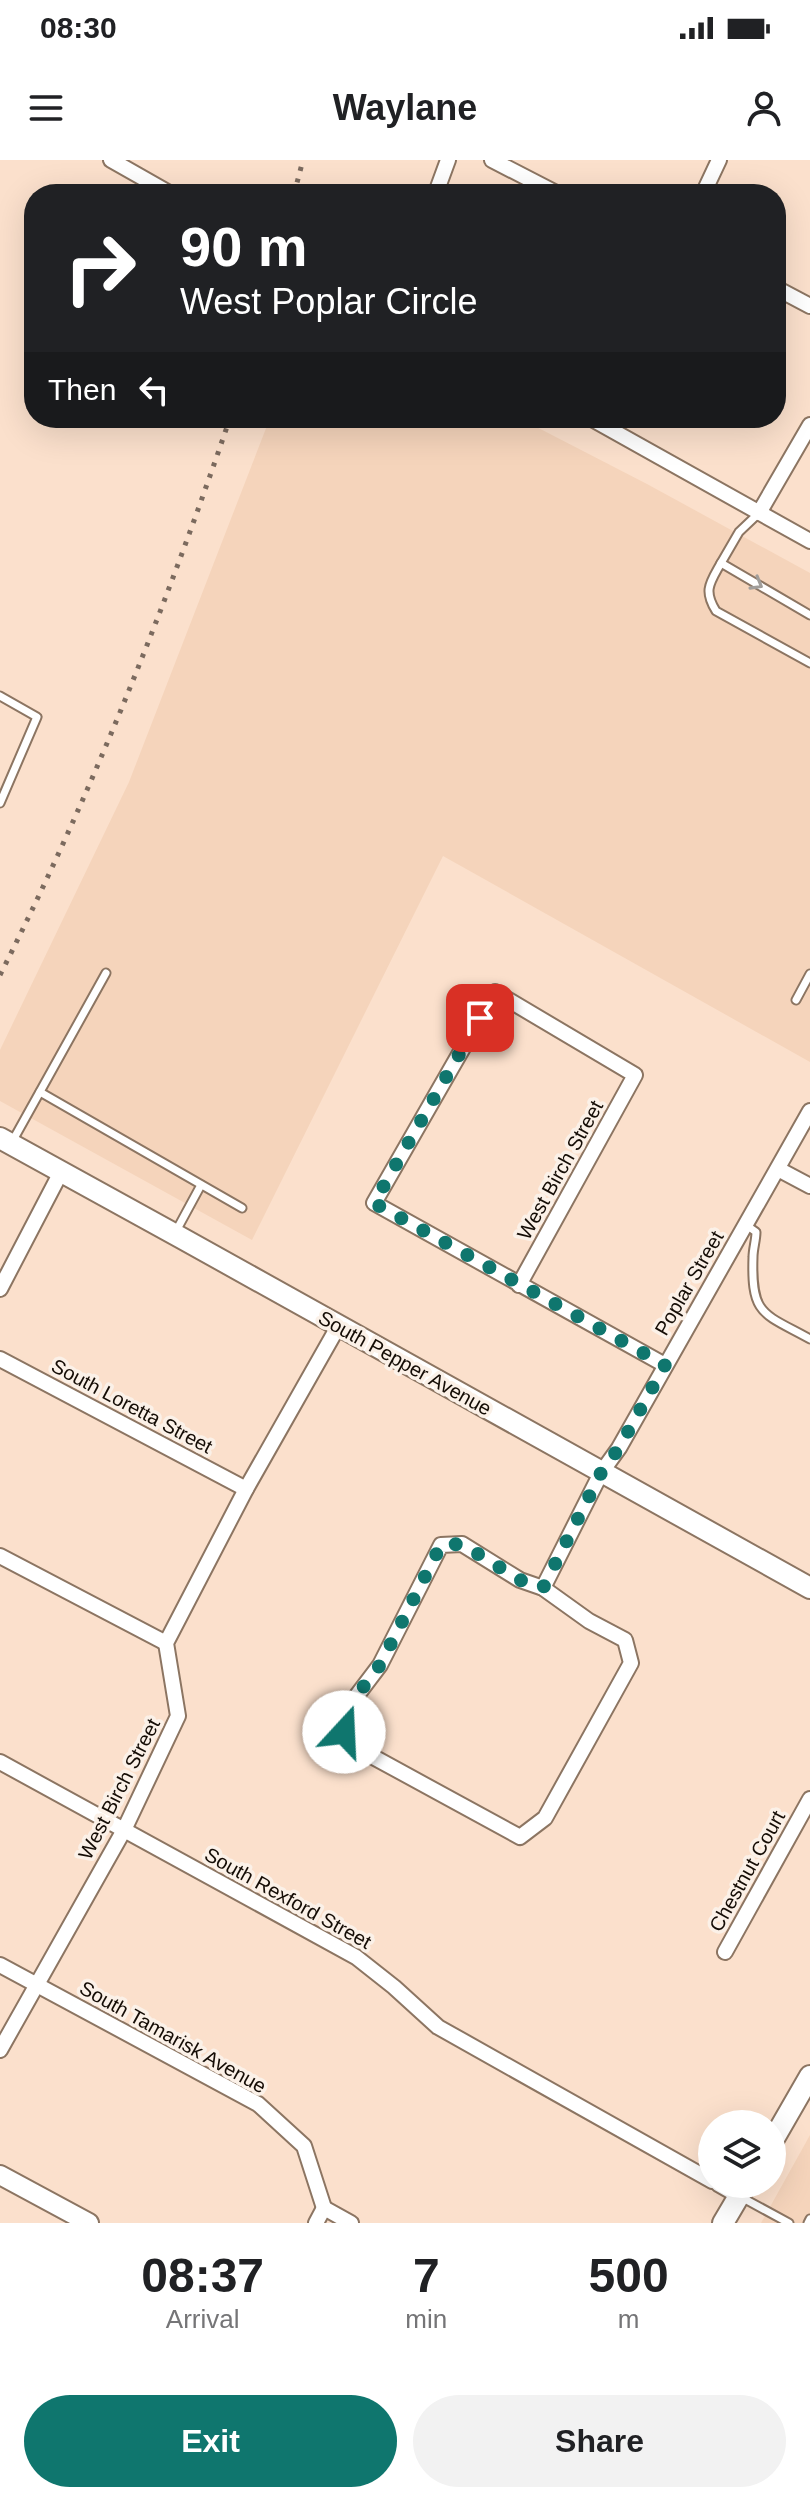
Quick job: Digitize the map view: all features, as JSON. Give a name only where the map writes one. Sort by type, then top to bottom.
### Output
[{"type":"main road","name":"South Pepper Avenue","points":[[5,1141],[810,1588]]},
{"type":"main road","points":[[786,2118],[810,2076]]},
{"type":"main road","points":[[723,2223],[737,2198]]},
{"type":"street","points":[[111,160],[153,184]]},
{"type":"street","points":[[439,184],[448,160]]},
{"type":"street","points":[[492,160],[539,184]]},
{"type":"street","points":[[708,184],[719,160]]},
{"type":"street","points":[[786,293],[810,306]]},
{"type":"street","points":[[759,513],[810,425]]},
{"type":"street","points":[[608,428],[810,541]]},
{"type":"street","name":"West Birch Street","points":[[495,992],[635,1075],[519,1285],[374,1203],[495,992]]},
{"type":"street","name":"Poplar Street","points":[[543,1588],[601,1473],[619,1448],[810,1111]]},
{"type":"street","points":[[778,1169],[810,1186]]},
{"type":"street","points":[[0,1289],[61,1172]]},
{"type":"street","points":[[519,1285],[665,1365]]},
{"type":"street","points":[[0,1556],[166,1643],[246,1489],[339,1325]]},
{"type":"street","name":"South Loretta Street","points":[[0,1359],[246,1489]]},
{"type":"street","points":[[462,1544],[520,1580],[543,1588],[589,1621],[625,1640],[631,1663],[545,1818],[520,1837],[366,1753],[344,1732],[352,1702],[380,1665],[441,1545],[462,1544]]},
{"type":"street","name":"West Birch Street","points":[[0,2050],[124,1830],[178,1716],[166,1643]]},
{"type":"street","name":"South Rexford Street","points":[[0,1762],[356,1957],[438,2027],[698,2173]]},
{"type":"street","name":"Chestnut Court","points":[[725,1952],[808,1807]]},
{"type":"street","name":"South Tamarisk Avenue","points":[[0,1965],[258,2104],[304,2146],[324,2208]]},
{"type":"street","points":[[0,2175],[89,2223]]},
{"type":"street","points":[[316,2223],[324,2208],[351,2223]]},
{"type":"lane","points":[[759,513],[739,532],[709,584],[709,599],[716,611],[810,663]]},
{"type":"lane","points":[[721,563],[810,615]]},
{"type":"lane","points":[[0,696],[37,717],[0,803]]},
{"type":"lane","points":[[5,1141],[40,1092],[106,973]]},
{"type":"lane","points":[[796,1000],[810,974]]},
{"type":"lane","points":[[40,1092],[242,1208]]},
{"type":"lane","points":[[174,1234],[201,1185]]},
{"type":"lane","points":[[746,1225],[756,1232],[753,1256],[755,1301],[769,1317],[810,1339]]},
{"type":"lane","points":[[753,2198],[789,2223]]},
{"type":"shaded area","points":[[266,428],[538,428],[810,573],[810,1062],[443,856],[252,1240],[0,1101],[0,1050],[129,782]]},
{"type":"shaded area","points":[[810,2135],[810,2223],[761,2223],[775,2198],[786,2198],[786,2178]]},
{"type":"railway","points":[[297,184],[303,160]]},
{"type":"railway","points":[[0,975],[65,839],[125,701],[226,428]]},
{"type":"route","points":[[344,1732],[352,1702],[380,1665],[401,1628],[441,1545],[462,1544],[520,1580],[543,1588],[601,1473],[619,1448],[665,1365],[374,1203],[480,1018]]}]
